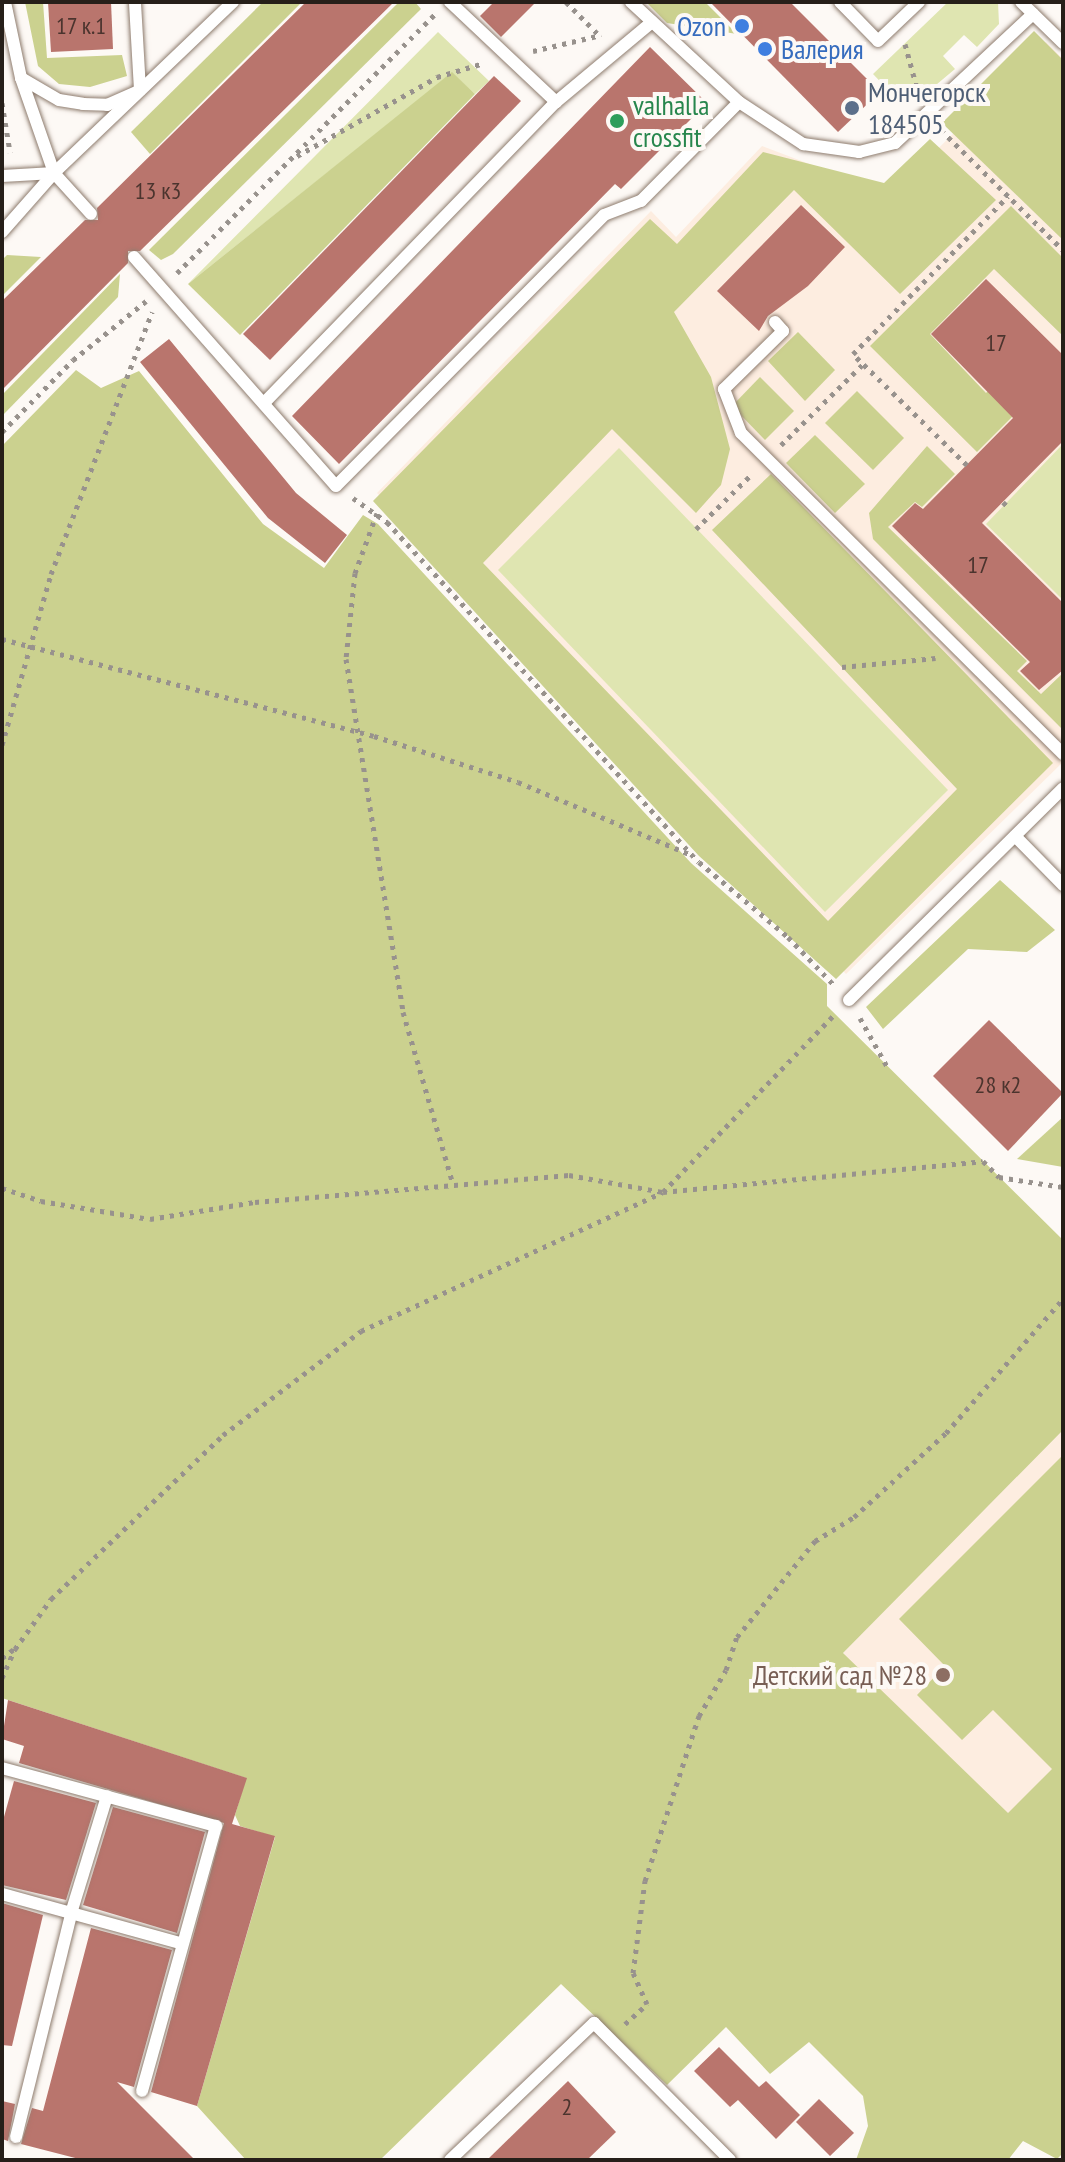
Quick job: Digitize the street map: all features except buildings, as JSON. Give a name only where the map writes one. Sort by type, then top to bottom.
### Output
[{"type":"lane","points":[[5,2],[21,78],[54,173],[91,214]]},
{"type":"lane","points":[[135,2],[140,90]]},
{"type":"lane","points":[[2,232],[54,173],[233,2]]},
{"type":"lane","points":[[449,2],[556,102]]},
{"type":"lane","points":[[631,2],[739,102],[803,144],[859,152],[895,143],[1033,14]]},
{"type":"lane","points":[[840,2],[878,41],[919,2]]},
{"type":"lane","points":[[1021,2],[1063,43]]},
{"type":"lane","points":[[264,403],[556,102],[652,22]]},
{"type":"lane","points":[[21,78],[59,100],[83,104],[107,105],[140,90]]},
{"type":"lane","points":[[134,257],[336,486],[604,215],[641,201],[739,102]]},
{"type":"lane","points":[[2,176],[54,173]]},
{"type":"lane","points":[[775,322],[783,331],[724,389],[734,420],[1063,754]]},
{"type":"lane","points":[[849,1000],[1063,788]]},
{"type":"lane","points":[[1015,836],[1063,885]]},
{"type":"lane","points":[[2,1768],[216,1826],[180,1943],[142,2091]]},
{"type":"lane","points":[[16,2137],[72,1910],[107,1796]]},
{"type":"lane","points":[[2,1894],[72,1910],[180,1943]]},
{"type":"lane","points":[[450,2160],[594,2023],[730,2160]]},
{"type":"path","points":[[2,432],[73,360],[162,288],[449,2]]},
{"type":"path","points":[[566,2],[600,35]]},
{"type":"path","points":[[899,20],[925,116]]},
{"type":"path","points":[[289,161],[437,77],[613,32]]},
{"type":"path","points":[[2,103],[10,152]]},
{"type":"path","points":[[949,138],[1063,250]]},
{"type":"path","points":[[967,465],[853,354],[1008,196]]},
{"type":"path","points":[[2,745],[51,574],[162,288]]},
{"type":"path","points":[[336,486],[377,513],[694,856],[788,937],[849,1000],[888,1068]]},
{"type":"path","points":[[377,513],[355,573],[346,659],[403,1012],[453,1184]]},
{"type":"path","points":[[2,639],[30,643],[358,732],[518,782],[694,856]]},
{"type":"path","points":[[842,667],[965,656]]},
{"type":"path","points":[[2,1678],[15,1649],[51,1599],[223,1435],[361,1331],[663,1192],[849,1000]]},
{"type":"path","points":[[2,1188],[41,1201],[150,1219],[255,1202],[569,1175],[663,1192],[983,1161],[999,1177],[1063,1187]]},
{"type":"path","points":[[610,2038],[647,2004],[633,1973],[645,1881],[699,1716],[726,1670],[737,1637],[815,1541],[854,1517],[946,1433],[1063,1299]]},
{"type":"path","points":[[2,1658],[15,1649]]},
{"type":"shaded area","points":[[1046,42],[1063,59],[1063,762],[846,974],[377,493],[651,211],[676,237],[762,146],[891,195]]},
{"type":"shaded area","name":"Детский сад №28","points":[[1063,1427],[1063,1949],[843,1653]]},
{"type":"green space","points":[[25,2],[43,2],[47,58],[122,55],[127,76],[90,87],[59,84],[38,66]]},
{"type":"green space","points":[[263,2],[302,2],[150,154],[131,132]]},
{"type":"green space","points":[[399,2],[415,2],[421,9],[173,254],[161,260],[149,250]]},
{"type":"green space","points":[[646,2],[705,2],[737,34],[667,23]]},
{"type":"green space","points":[[948,2],[998,2],[999,24],[977,47],[964,35],[943,56],[955,69],[924,95],[896,98],[873,74]]},
{"type":"green space","points":[[1034,31],[1063,60],[1063,240],[942,123]]},
{"type":"green space","points":[[438,32],[489,81],[475,94],[452,73],[188,284]]},
{"type":"green space","points":[[452,72],[475,94],[240,335],[188,284]]},
{"type":"green space","points":[[930,139],[996,200],[900,294],[794,190],[674,312],[711,377],[730,449],[721,485],[696,513],[612,429],[483,563],[828,921],[957,789],[712,530],[771,474],[1053,763],[836,979],[699,856],[373,501],[650,219],[677,244],[763,152],[884,183]]},
{"type":"green space","points":[[1011,206],[1063,258],[1063,336],[994,269],[930,334],[986,393],[1019,360],[1044,385],[977,452],[870,346]]},
{"type":"green space","points":[[7,255],[41,257],[2,296],[2,260]]},
{"type":"green space","points":[[120,274],[118,297],[2,416],[2,395]]},
{"type":"green space","points":[[798,332],[835,370],[805,401],[768,361]]},
{"type":"green space","points":[[76,370],[101,388],[139,371],[263,524],[324,568],[363,515],[378,524],[691,863],[827,984],[827,1006],[1063,1240],[1063,1430],[843,1653],[1008,1813],[1052,1769],[993,1710],[962,1740],[917,1695],[945,1666],[899,1619],[1063,1455],[1063,2153],[1057,2159],[1023,2141],[1008,2160],[856,2160],[868,2126],[863,2096],[809,2042],[770,2074],[726,2027],[667,2085],[561,1984],[380,2160],[246,2160],[197,2106],[275,1837],[240,1826],[235,1815],[246,1778],[2,1698],[2,446]]},
{"type":"green space","points":[[760,377],[794,411],[765,440],[732,406]]},
{"type":"green space","points":[[857,391],[904,438],[873,470],[825,423]]},
{"type":"green space","points":[[815,435],[865,484],[835,513],[786,463]]},
{"type":"green space","points":[[927,446],[955,474],[922,507],[915,502],[888,527],[1027,661],[1017,671],[1041,694],[1063,673],[1063,730],[873,539],[869,513]]},
{"type":"green space","points":[[1063,446],[1062,599],[986,524]]},
{"type":"green space","points":[[619,448],[948,790],[825,912],[498,570]]},
{"type":"green space","points":[[1000,880],[1055,930],[1027,952],[968,949],[883,1029],[866,1007]]},
{"type":"green space","points":[[1063,1117],[1063,1167],[1017,1159]]},
{"type":"place","name":"Ozon","points":[[742,26]]},
{"type":"place","name":"Валерия","points":[[765,49]]},
{"type":"place","name":"Мончегорск 184505","points":[[852,108]]},
{"type":"place","name":"valhalla crossfit","points":[[617,121]]},
{"type":"place","name":"Детский сад №28","points":[[943,1675]]}]
